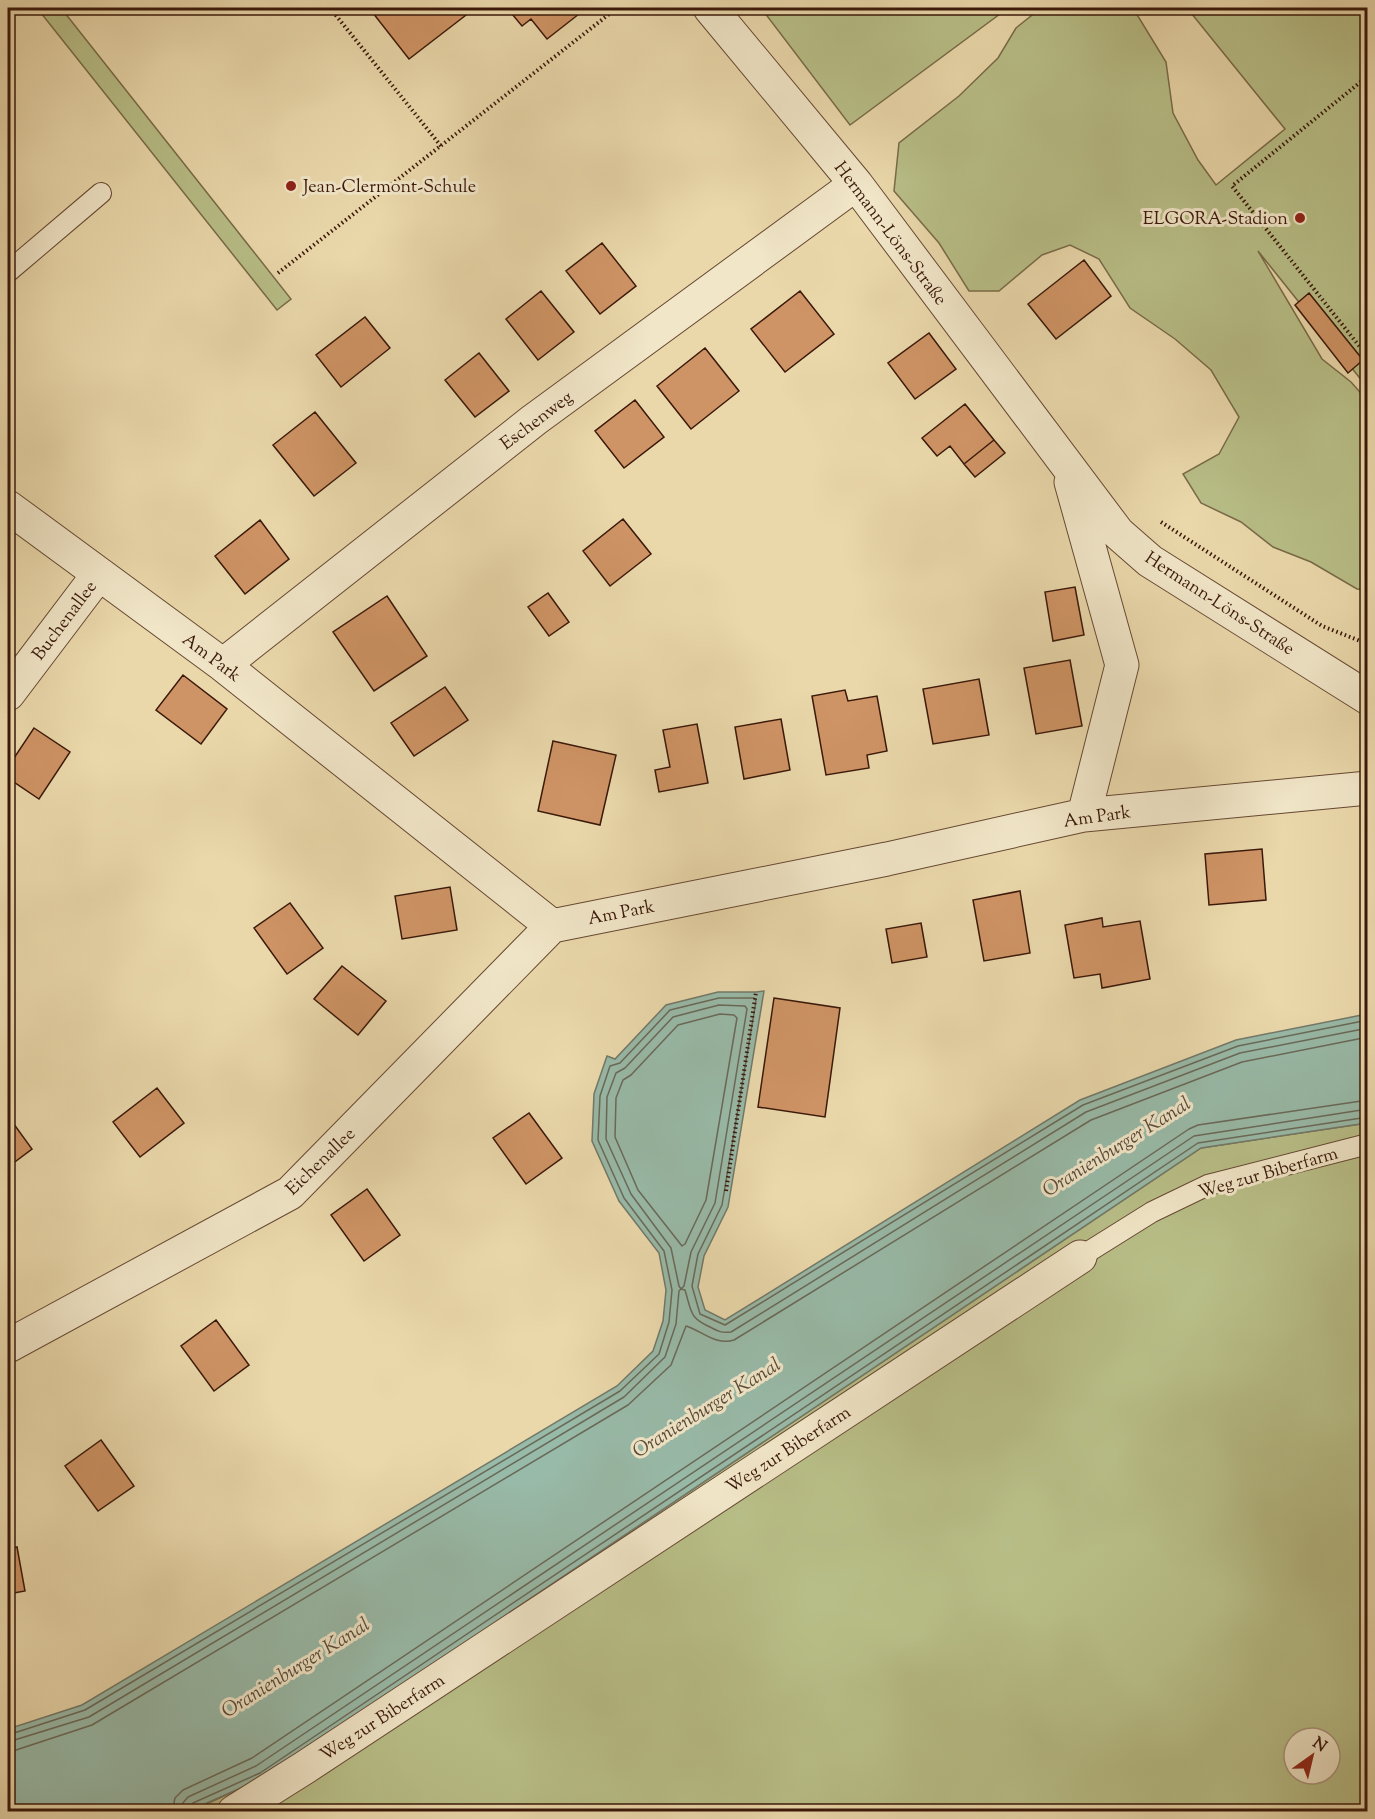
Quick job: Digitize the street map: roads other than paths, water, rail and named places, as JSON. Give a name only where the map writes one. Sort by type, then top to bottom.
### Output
[{"type":"street","name":"Hermann-Löns-Straße","points":[[710,8],[856,184],[1118,533],[1150,561],[1368,698]]},
{"type":"street","name":"Eschenweg","points":[[223,664],[534,420],[856,184]]},
{"type":"street","name":"Hermann-Löns-Straße","points":[[1066,463],[1122,665],[1084,815]]},
{"type":"street","name":"Am Park","points":[[8,507],[98,575],[223,664],[552,926],[888,859],[1084,815],[1368,788]]},
{"type":"street","name":"Buchenallee","points":[[8,694],[98,575]]},
{"type":"street","name":"Eichenallee","points":[[8,1346],[290,1193],[552,926]]},
{"type":"street","name":"Weg zur Biberfarm","points":[[234,1812],[1080,1257]]},
{"type":"lane","points":[[8,272],[101,193]]},
{"type":"lane","name":"Weg zur Biberfarm","points":[[1080,1257],[1152,1212],[1208,1185],[1368,1143]]},
{"type":"water","name":"Oranienburger Kanal","points":[[764,991],[728,1207],[704,1256],[698,1287],[705,1310],[725,1320],[1080,1100],[1236,1040],[1367,1014],[1367,1123],[1201,1148],[263,1778],[189,1811],[8,1811],[8,1729],[82,1705],[617,1386],[653,1351],[663,1321],[666,1290],[659,1253],[619,1201],[592,1141],[594,1094],[607,1056],[615,1059],[666,1005],[718,992]]},
{"type":"place","name":"Jean-Clermont-Schule","points":[[291,186]]},
{"type":"place","name":"ELGORA-Stadion","points":[[1300,218]]}]
